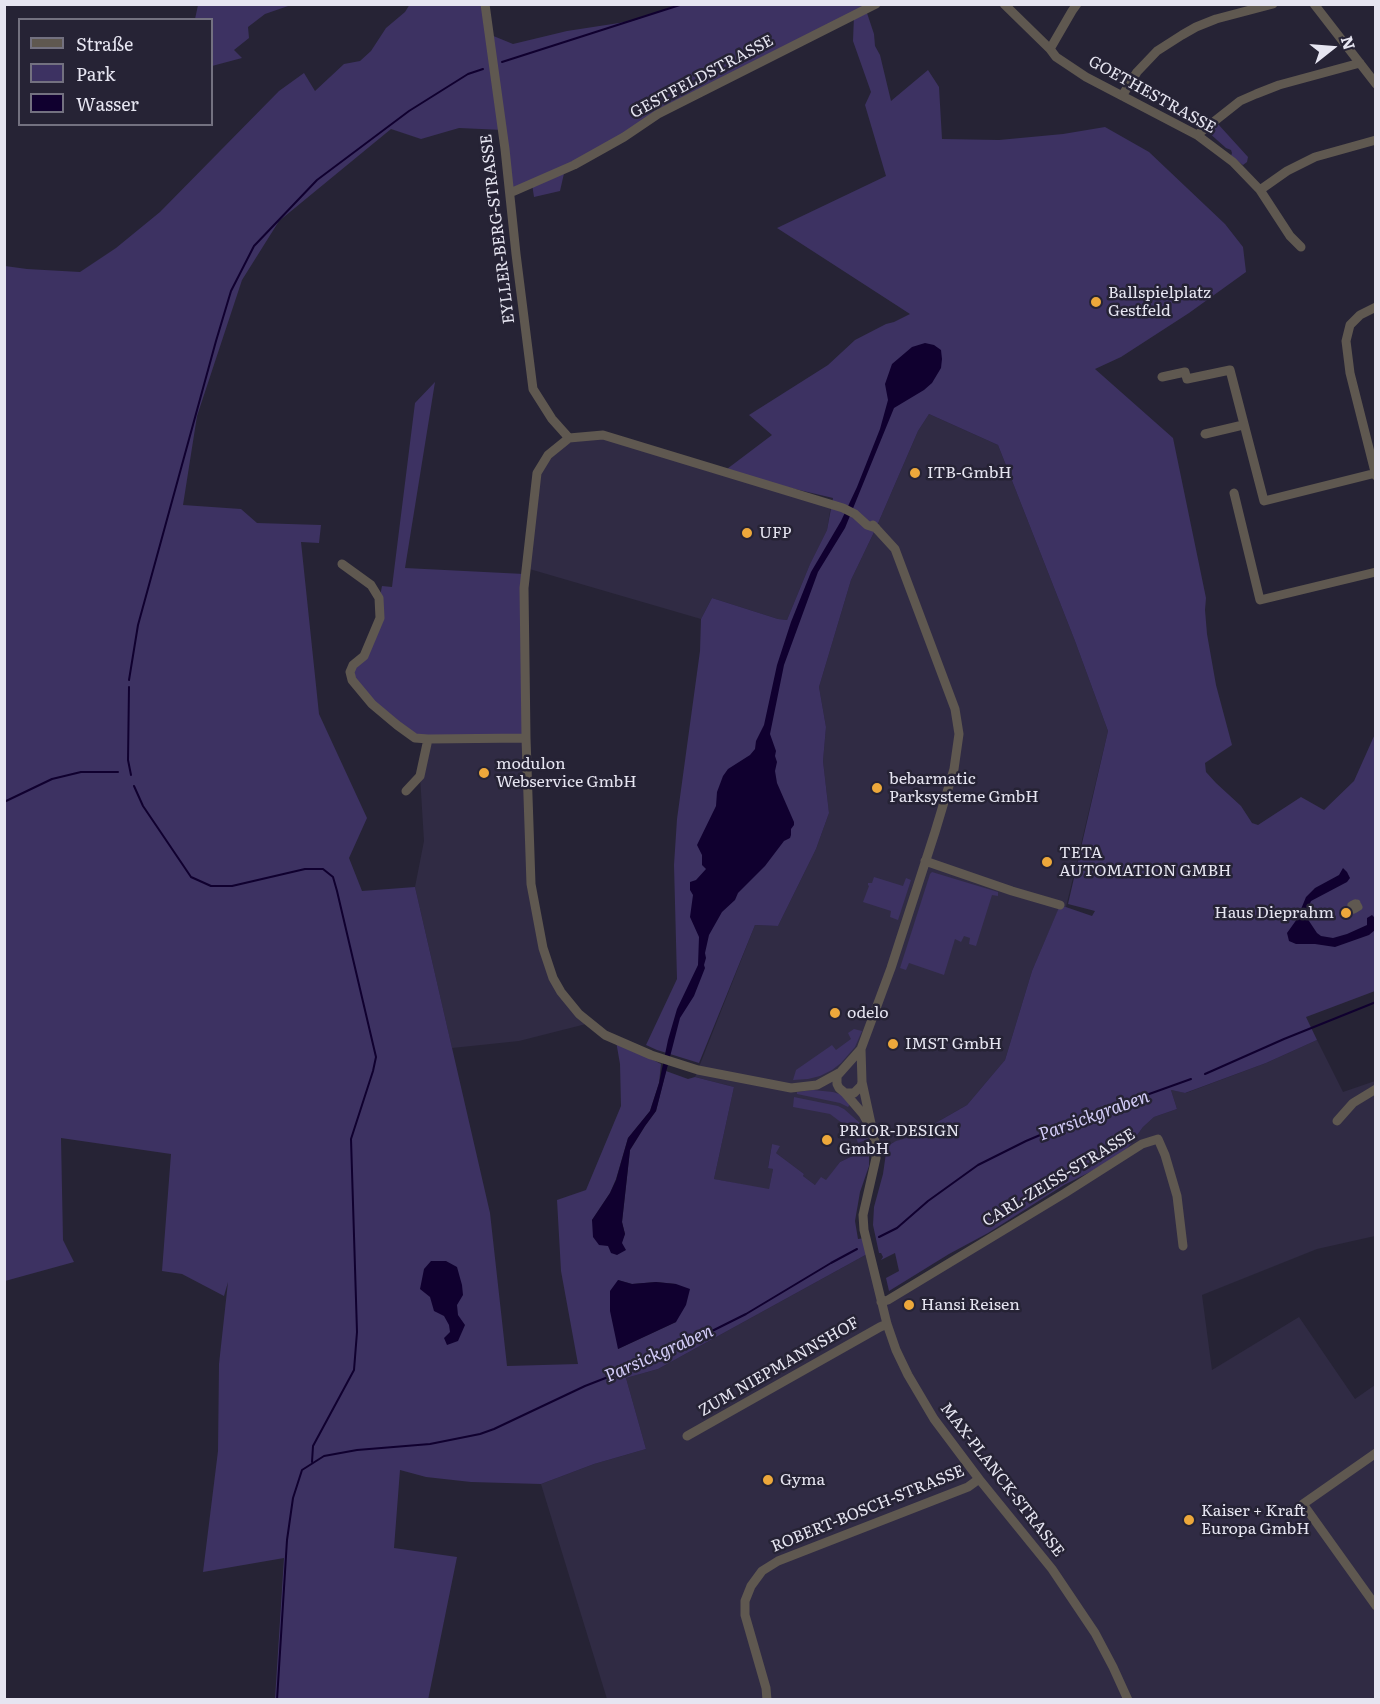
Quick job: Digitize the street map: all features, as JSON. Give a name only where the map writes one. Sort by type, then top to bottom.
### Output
[{"type":"street","name":"EYLLER-BERG-STRASSE","points":[[484,4],[510,193],[533,388],[552,419],[569,438]]},
{"type":"street","name":"GESTFELDSTRASSE","points":[[510,193],[574,165],[624,137],[658,114],[876,4]]},
{"type":"street","name":"GOETHESTRASSE","points":[[1004,4],[1056,57],[1086,77],[1197,135],[1233,162],[1260,190],[1290,236],[1301,247]]},
{"type":"street","points":[[1050,49],[1077,4]]},
{"type":"street","points":[[1122,96],[1137,72],[1157,51],[1182,35],[1216,20],[1273,4]]},
{"type":"street","points":[[1314,4],[1376,84]]},
{"type":"street","points":[[1197,135],[1240,101],[1279,85],[1360,63]]},
{"type":"street","points":[[1260,190],[1287,171],[1315,157],[1376,140]]},
{"type":"street","points":[[1162,377],[1185,372],[1187,379],[1230,370],[1263,501],[1375,474],[1350,373],[1346,341],[1350,326],[1360,315],[1376,307]]},
{"type":"street","points":[[1205,434],[1243,425]]},
{"type":"street","points":[[817,1085],[842,1071],[854,1069],[862,1079],[860,1088],[849,1094],[843,1092],[817,1085],[791,1088],[698,1071],[605,1035],[579,1014],[553,978],[543,948],[531,884],[524,588],[537,473],[548,455],[569,438],[603,435],[843,508],[870,520],[895,549],[955,709],[958,734],[957,751],[935,832],[891,968],[861,1049],[842,1071],[837,1084],[843,1092],[864,1114],[874,1136]]},
{"type":"street","points":[[1234,493],[1260,600],[1376,572]]},
{"type":"street","points":[[342,564],[371,585],[379,598],[380,618],[364,656],[350,672],[352,680],[372,704],[415,738],[526,738]]},
{"type":"street","points":[[406,791],[420,776],[428,739]]},
{"type":"street","points":[[925,861],[1060,905]]},
{"type":"street","name":"MAX-PLANCK-STRASSE","points":[[861,1049],[862,1079],[874,1136],[876,1158],[863,1215],[865,1238],[896,1350],[934,1419],[1052,1569],[1089,1624],[1128,1700]]},
{"type":"street","points":[[1338,1121],[1353,1103],[1376,1089]]},
{"type":"street","name":"CARL-ZEISS-STRASSE","points":[[881,1302],[888,1300],[1065,1193],[1142,1144],[1158,1139],[1177,1196],[1183,1246]]},
{"type":"street","name":"ZUM NIEPMANNSHOF","points":[[687,1436],[887,1324]]},
{"type":"street","points":[[1376,1453],[1303,1504],[1376,1606]]},
{"type":"street","name":"ROBERT-BOSCH-STRASSE","points":[[767,1700],[766,1688],[745,1615],[745,1601],[751,1586],[762,1571],[778,1561],[968,1487],[979,1479]]},
{"type":"shaded area","points":[[929,414],[998,445],[1108,731],[1066,907],[1060,906],[1032,971],[1005,1060],[967,1105],[913,1136],[869,1148],[840,1162],[826,1181],[815,1185],[776,1153],[772,1144],[768,1167],[773,1169],[769,1190],[714,1179],[734,1087],[695,1077],[755,925],[778,926],[816,849],[829,813],[823,761],[826,727],[819,687],[851,580],[918,431]]},
{"type":"shaded area","points":[[603,435],[831,505],[827,530],[787,620],[712,598],[701,619],[526,568],[537,473],[569,438]]},
{"type":"shaded area","points":[[526,738],[529,869],[553,978],[590,1023],[519,1041],[452,1048],[415,887],[424,841],[420,776],[428,739]]},
{"type":"shaded area","points":[[1317,1040],[1343,1092],[1375,1081],[1375,1236],[1317,1249],[1202,1295],[1212,1370],[1299,1317],[1355,1399],[1375,1385],[1375,1699],[607,1699],[541,1484],[594,1464],[646,1449],[626,1378],[658,1369],[869,1253],[881,1301],[1122,1156],[1143,1127],[1154,1117],[1177,1109],[1171,1090],[1186,1093],[1266,1063]]},
{"type":"green space","points":[[198,4],[291,5],[265,14],[248,27],[249,38],[234,50],[242,58],[213,66],[213,18],[195,18]]},
{"type":"green space","points":[[410,4],[487,5],[491,35],[513,44],[567,31],[632,21],[677,5],[869,5],[866,10],[891,101],[928,70],[939,87],[942,139],[999,140],[1063,134],[1105,127],[1149,152],[1225,224],[1243,247],[1246,272],[1189,313],[1121,357],[1095,369],[1173,438],[1206,598],[1207,634],[1216,685],[1232,745],[1205,763],[1206,772],[1241,806],[1252,823],[1258,825],[1301,797],[1324,810],[1354,781],[1375,734],[1375,991],[1306,1017],[1317,1040],[1266,1063],[1185,1093],[1171,1090],[1177,1109],[1154,1117],[1143,1127],[1122,1156],[1064,1185],[889,1291],[886,1278],[899,1271],[895,1253],[881,1260],[883,1257],[879,1253],[873,1225],[874,1207],[883,1174],[887,1146],[913,1136],[967,1105],[1005,1060],[1032,971],[1060,905],[1092,916],[1095,911],[1068,904],[1108,731],[998,445],[929,414],[918,431],[851,580],[819,687],[826,727],[823,761],[829,813],[816,849],[778,926],[755,925],[699,1063],[646,1045],[677,979],[674,865],[677,819],[700,651],[701,619],[712,598],[787,620],[827,530],[833,498],[723,472],[772,435],[749,415],[828,365],[855,340],[910,314],[777,228],[886,176],[865,105],[871,92],[853,41],[854,16],[661,113],[565,169],[560,191],[534,197],[532,184],[510,192],[503,130],[459,128],[421,139],[391,129],[279,221],[242,280],[197,416],[183,505],[241,509],[257,523],[321,525],[319,543],[301,542],[319,714],[367,818],[349,858],[362,891],[415,887],[490,1213],[507,1366],[578,1364],[561,1271],[557,1200],[586,1190],[621,1106],[620,1064],[616,1041],[661,1064],[659,1083],[650,1111],[628,1138],[610,1193],[592,1220],[621,1243],[625,1234],[622,1222],[630,1150],[656,1111],[666,1071],[688,1079],[695,1077],[734,1087],[714,1179],[769,1189],[773,1169],[768,1168],[772,1144],[780,1146],[776,1153],[815,1185],[821,1177],[826,1180],[840,1162],[869,1148],[869,1166],[860,1192],[855,1221],[858,1239],[865,1238],[869,1253],[658,1369],[626,1378],[646,1449],[594,1464],[541,1484],[471,1482],[426,1477],[400,1470],[394,1548],[457,1557],[428,1700],[275,1699],[284,1558],[203,1572],[218,1451],[219,1364],[228,1282],[224,1296],[182,1274],[162,1271],[171,1154],[61,1138],[63,1240],[74,1262],[5,1281],[5,266],[80,272],[116,248],[160,212],[279,91],[304,73],[315,91],[344,64],[360,61],[371,51],[386,28],[405,12]],"holes":[[[618,1280],[632,1284],[656,1282],[676,1284],[676,1322],[618,1349]]]},
{"type":"green space","points":[[1218,124],[1248,157],[1247,162],[1243,165],[1231,156],[1231,150],[1208,132]]},
{"type":"green space","points":[[435,382],[405,568],[524,574],[526,738],[415,738],[357,688],[353,665],[372,638],[382,586],[392,587],[415,403]]},
{"type":"green space","points":[[932,872],[998,892],[998,896],[992,895],[976,946],[969,944],[970,938],[964,936],[961,942],[955,939],[944,975],[909,963],[906,970],[900,968]]},
{"type":"green space","points":[[874,877],[903,886],[906,878],[911,880],[898,920],[890,917],[891,911],[863,902],[868,883],[872,883]]},
{"type":"green space","points":[[854,1029],[862,1031],[855,1047],[841,1063],[820,1076],[793,1080],[796,1070],[832,1045],[836,1050],[851,1039],[848,1033]]},
{"type":"green space","points":[[813,1090],[842,1095],[851,1103],[848,1107],[840,1103],[797,1094],[797,1092]]},
{"type":"green space","points":[[794,1097],[844,1109],[861,1124],[868,1139],[858,1143],[854,1132],[830,1114],[793,1107]]},
{"type":"water","points":[[925,343],[941,350],[941,368],[932,383],[924,390],[894,408],[845,528],[818,572],[784,665],[770,734],[776,751],[777,783],[794,822],[790,838],[784,841],[765,866],[722,912],[709,935],[705,953],[705,968],[694,996],[680,1018],[656,1111],[630,1150],[622,1222],[625,1234],[622,1243],[626,1250],[617,1255],[611,1253],[608,1246],[599,1245],[593,1237],[592,1220],[616,1180],[628,1138],[650,1111],[677,1009],[698,965],[699,937],[690,917],[693,895],[690,882],[696,880],[706,869],[702,865],[702,855],[697,845],[716,806],[717,792],[723,776],[728,769],[750,755],[755,749],[756,741],[764,725],[777,665],[791,622],[811,572],[841,521],[857,487],[880,429],[888,400],[885,384],[892,364],[912,347]]},
{"type":"water","points":[[1343,868],[1350,878],[1347,882],[1311,901],[1306,917],[1321,936],[1333,938],[1347,934],[1367,925],[1367,918],[1372,915],[1375,918],[1375,930],[1369,935],[1335,947],[1296,944],[1289,941],[1287,933],[1297,919],[1306,897],[1315,888],[1339,875]]},
{"type":"water","points":[[431,1261],[446,1261],[457,1267],[462,1285],[463,1295],[457,1305],[458,1315],[465,1325],[458,1341],[447,1345],[444,1338],[450,1332],[449,1325],[444,1316],[434,1311],[430,1297],[420,1289],[424,1269]]},
{"type":"water","points":[[618,1280],[632,1284],[656,1282],[676,1284],[690,1289],[686,1305],[676,1322],[618,1349],[610,1311],[610,1291]]},
{"type":"waterway","points":[[502,62],[683,4]]},
{"type":"waterway","points":[[129,680],[138,625],[216,341],[231,291],[254,246],[317,180],[409,111],[468,74],[483,69]]},
{"type":"waterway","points":[[129,687],[128,760],[131,775]]},
{"type":"waterway","points":[[4,802],[52,779],[81,772],[118,772]]},
{"type":"waterway","points":[[134,786],[143,806],[191,877],[211,886],[232,886],[305,869],[323,869],[333,877],[337,891],[376,1057],[351,1139],[357,1332],[354,1370],[313,1446],[312,1462]]},
{"type":"waterway","name":"Parsickgraben","points":[[1205,1074],[1376,1002]]},
{"type":"waterway","name":"Parsickgraben","points":[[879,1237],[897,1228],[928,1201],[978,1165],[1071,1122],[1191,1079]]},
{"type":"waterway","name":"Parsickgraben","points":[[277,1700],[287,1540],[293,1498],[302,1470],[324,1456],[357,1450],[430,1444],[494,1429],[585,1386],[662,1356],[746,1314],[857,1249]]},
{"type":"place","name":"Ballspielplatz Gestfeld","points":[[1096,302]]},
{"type":"place","name":"ITB-GmbH","points":[[915,473]]},
{"type":"place","name":"UFP","points":[[747,533]]},
{"type":"place","name":"modulon Webservice GmbH","points":[[484,773]]},
{"type":"place","name":"bebarmatic Parksysteme GmbH","points":[[877,788]]},
{"type":"place","name":"TETA AUTOMATION GMBH","points":[[1047,862]]},
{"type":"place","name":"Haus Dieprahm","points":[[1346,913]]},
{"type":"place","name":"odelo","points":[[835,1013]]},
{"type":"place","name":"IMST GmbH","points":[[893,1044]]},
{"type":"place","name":"PRIOR-DESIGN GmbH","points":[[827,1140]]},
{"type":"place","name":"Hansi Reisen","points":[[909,1305]]},
{"type":"place","name":"Gyma","points":[[768,1480]]},
{"type":"place","name":"Kaiser + Kraft Europa GmbH","points":[[1189,1520]]}]
